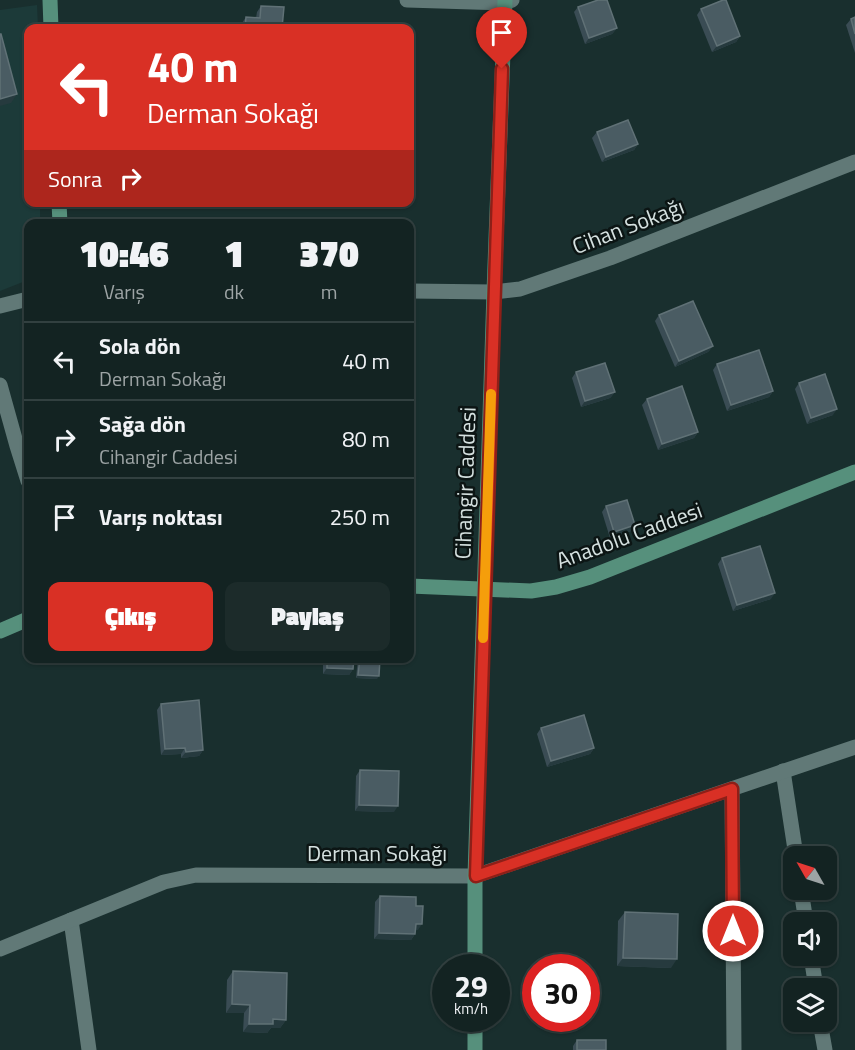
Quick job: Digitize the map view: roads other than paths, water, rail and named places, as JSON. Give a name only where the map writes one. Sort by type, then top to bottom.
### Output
[{"type":"street","points":[[50,0],[51,24]]},
{"type":"street","points":[[407,0],[507,1]]},
{"type":"street","name":"Cihangir Caddesi","points":[[475,954],[484,590],[507,1]]},
{"type":"street","name":"Cihan Sokağı","points":[[414,291],[494,292],[520,289],[610,258],[855,162]]},
{"type":"street","points":[[0,306],[24,300]]},
{"type":"street","points":[[0,385],[24,468]]},
{"type":"street","name":"Anadolu Caddesi","points":[[414,586],[531,591],[556,587],[590,577],[855,472]]},
{"type":"street","points":[[0,631],[24,621]]},
{"type":"street","name":"Derman Sokağı","points":[[0,949],[164,882],[196,875],[476,876],[855,747]]},
{"type":"street","points":[[783,771],[794,846]]},
{"type":"street","points":[[732,789],[734,1050]]},
{"type":"street","points":[[71,920],[89,1050]]},
{"type":"street","points":[[475,1032],[475,1050]]},
{"type":"street","points":[[822,1032],[825,1050]]}]
